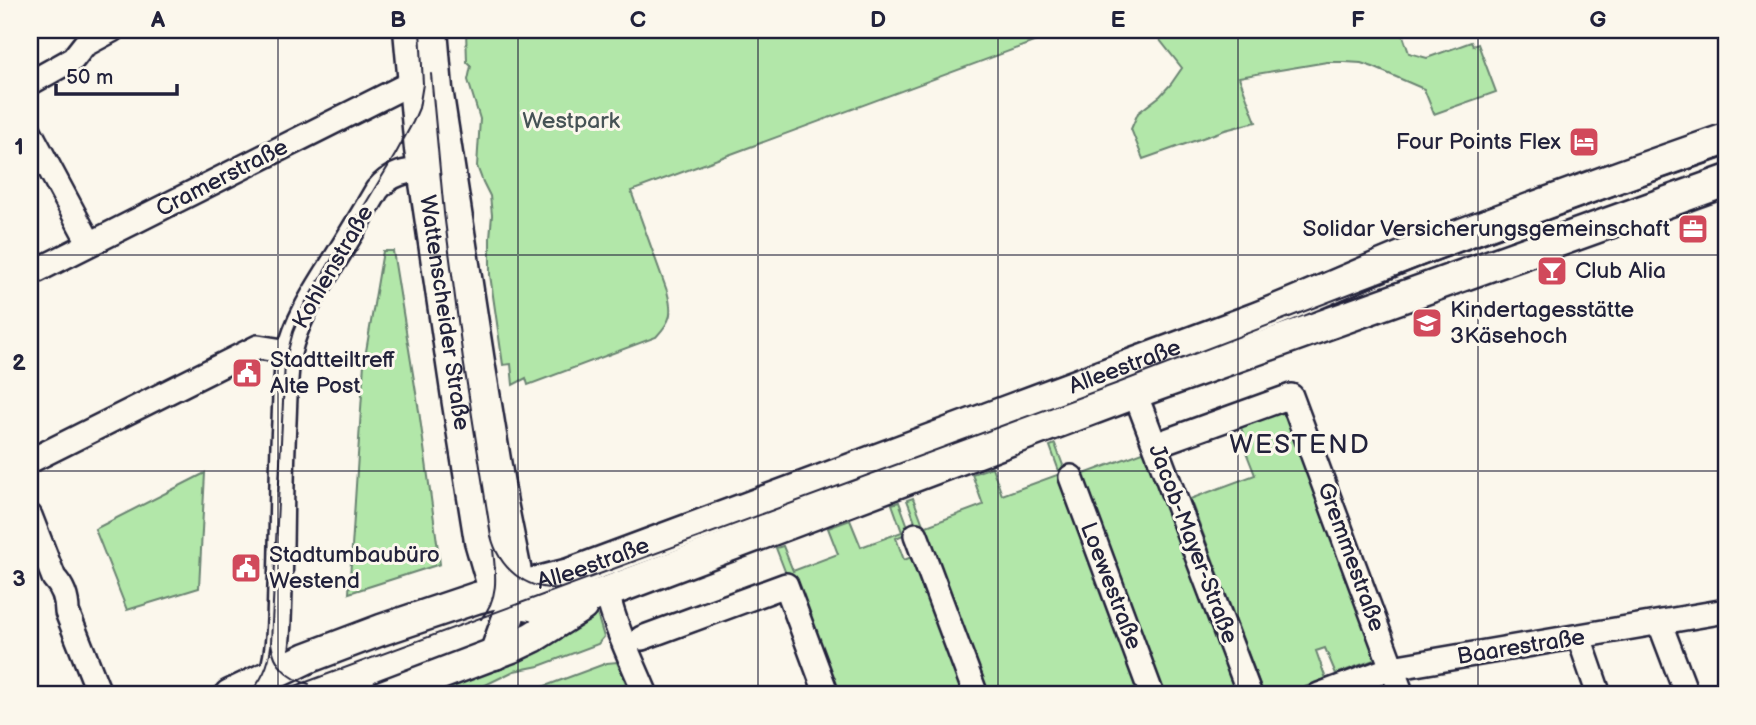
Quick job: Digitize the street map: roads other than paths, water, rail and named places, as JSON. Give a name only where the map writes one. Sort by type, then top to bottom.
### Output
[{"type":"main road","name":"Wattenscheider Straße","points":[[409,30],[413,82],[436,168],[502,503],[509,594]]},
{"type":"main road","name":"Wattenscheider Straße","points":[[432,30],[437,89],[436,168]]},
{"type":"main road","name":"Alleestraße","points":[[230,695],[270,688],[307,658],[436,611],[509,594],[569,574],[1251,320],[1438,243],[1726,139]]},
{"type":"main road","name":"Alleestraße","points":[[509,594],[534,607],[552,607],[607,592],[1135,393],[1726,181]]},
{"type":"main road","name":"Alleestraße","points":[[385,695],[533,637],[607,592]]},
{"type":"main road","name":"Alleestraße","points":[[495,654],[509,594]]},
{"type":"street","points":[[30,83],[73,59],[84,45],[106,31]]},
{"type":"street","name":"Cramerstraße","points":[[30,274],[413,82]]},
{"type":"street","points":[[30,132],[90,244]]},
{"type":"street","name":"Kohlenstraße","points":[[270,688],[280,599],[281,477],[289,352],[302,316],[384,181],[395,175],[436,168]]},
{"type":"street","points":[[30,461],[258,347],[289,352]]},
{"type":"street","name":"Jacob-Mayer-Straße","points":[[1135,393],[1250,695]]},
{"type":"street","name":"Gremmestraße","points":[[1155,446],[1291,396],[1402,695]]},
{"type":"street","name":"Loewestraße","points":[[1070,477],[1152,695]]},
{"type":"street","points":[[30,516],[54,578],[60,584],[67,603],[67,612],[100,695]]},
{"type":"street","points":[[916,535],[976,695]]},
{"type":"street","points":[[642,638],[786,585],[827,695]]},
{"type":"street","points":[[607,592],[623,642],[646,695]]},
{"type":"street","name":"Baarestraße","points":[[1319,695],[1392,668],[1726,611]]},
{"type":"street","points":[[1660,624],[1687,695]]},
{"type":"street","points":[[1579,637],[1599,695]]},
{"type":"tram line","points":[[309,684],[295,679],[283,670],[275,658],[271,643],[285,362],[304,305],[395,155],[419,108],[423,84],[420,30]]},
{"type":"tram line","points":[[431,74],[444,213],[463,359],[491,536],[500,558],[515,575],[535,585],[559,588]]},
{"type":"tram line","points":[[271,695],[1118,383],[1412,270],[1726,157]]},
{"type":"tram line","points":[[481,619],[493,595],[493,550]]},
{"type":"tram line","points":[[248,695],[264,673],[271,646]]},
{"type":"place","name":"Four Points Flex","points":[[1584,142]]},
{"type":"place","name":"Solidar Versicherungsgemeinschaft","points":[[1693,229]]},
{"type":"place","name":"Club Alia","points":[[1552,271]]},
{"type":"place","name":"Kindertagesstätte 3Käsehoch","points":[[1427,323]]},
{"type":"place","name":"Stadtteiltreff Alte Post","points":[[247,373]]},
{"type":"place","name":"Stadtumbaubüro Westend","points":[[246,568]]},
{"type":"district","name":"WESTEND","points":[[1300,445]]},
{"type":"park label","name":"Westpark","points":[[571,121]]}]
